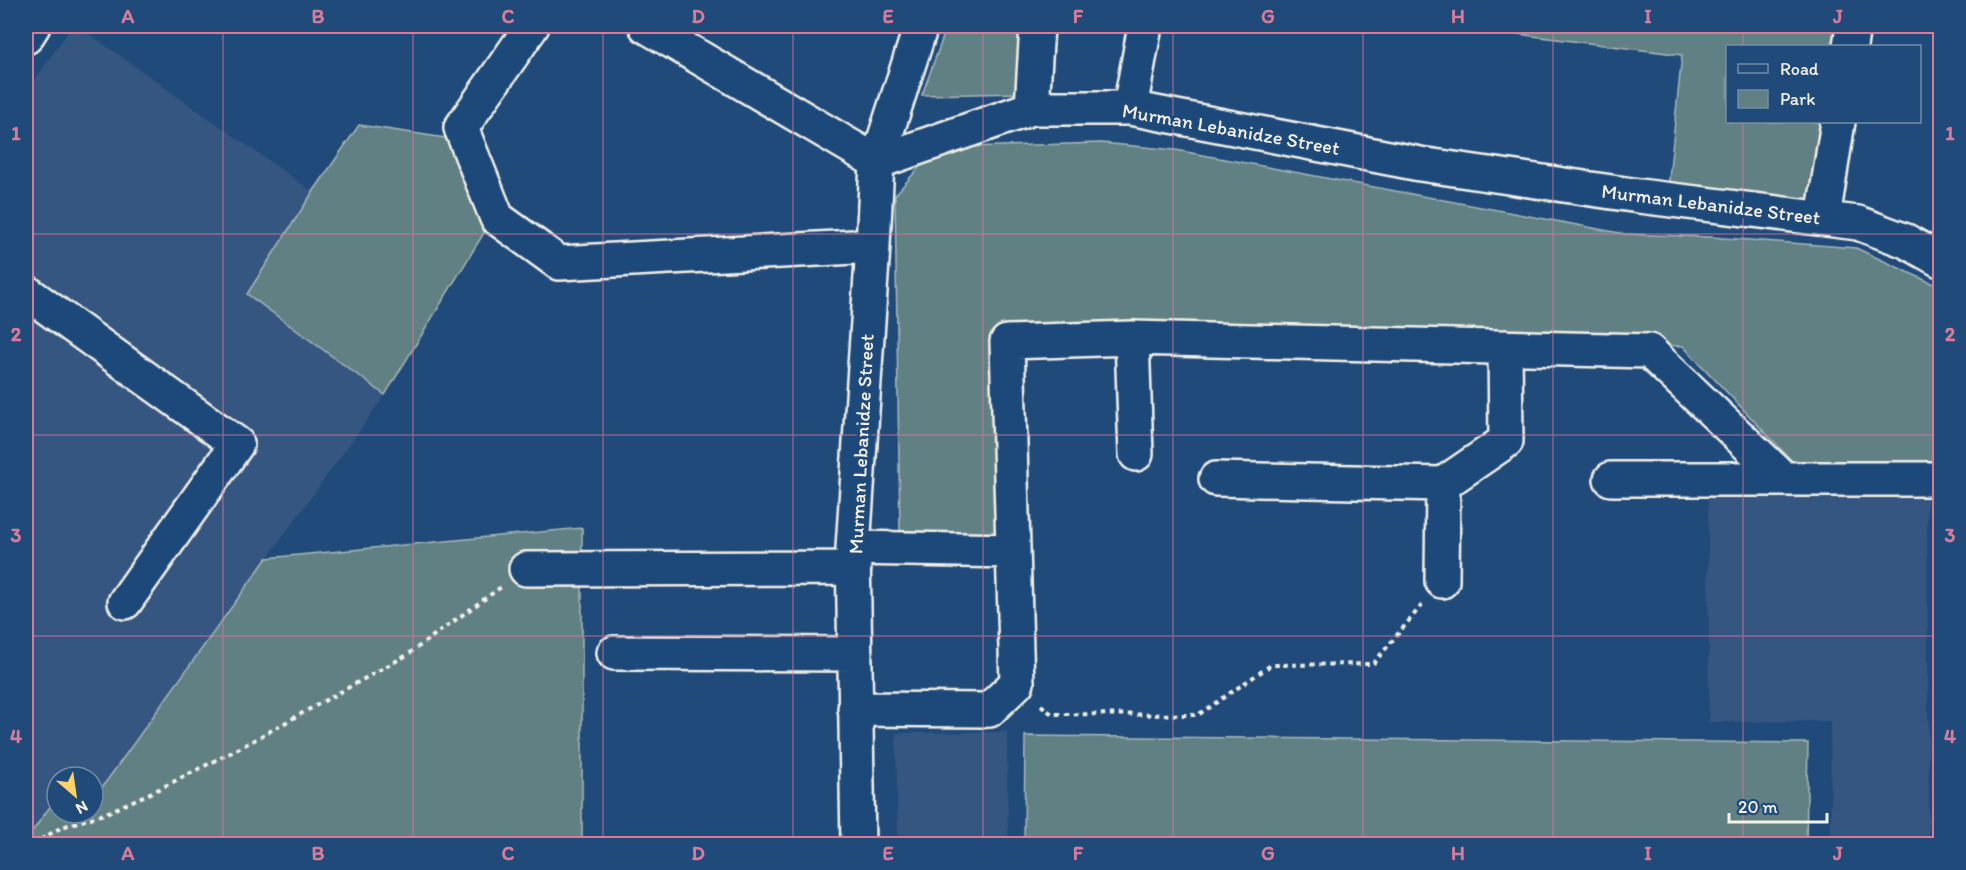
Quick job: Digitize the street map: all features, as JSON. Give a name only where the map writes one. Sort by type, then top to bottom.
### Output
[{"type":"street","points":[[26,37],[33,26]]},
{"type":"street","points":[[532,26],[461,128],[497,218],[559,263],[873,246]]},
{"type":"street","points":[[646,26],[877,162],[921,26]]},
{"type":"street","points":[[1032,108],[1037,26]]},
{"type":"street","points":[[1130,108],[1144,26]]},
{"type":"street","points":[[1850,45],[1853,26]]},
{"type":"street","name":"Murman Lebanidze Street","points":[[858,844],[854,558],[877,162],[1032,108],[1130,108],[1420,164],[1858,223],[1906,241],[1941,260]]},
{"type":"street","points":[[1823,218],[1838,123]]},
{"type":"street","points":[[26,292],[237,444],[125,602]]},
{"type":"street","points":[[1132,338],[1136,454]]},
{"type":"street","points":[[855,709],[989,710],[1017,683],[1006,342],[1132,338],[1649,351],[1784,479]]},
{"type":"street","points":[[1216,479],[1443,484],[1506,441],[1505,347]]},
{"type":"street","points":[[1611,479],[1941,479]]},
{"type":"street","points":[[1442,581],[1443,484]]},
{"type":"street","points":[[526,569],[1013,551]]},
{"type":"street","points":[[614,653],[855,654]]},
{"type":"path","points":[[33,844],[62,827],[104,814],[207,765],[407,655],[526,569]]},
{"type":"path","points":[[1017,683],[1052,714],[1198,715],[1270,666],[1372,664],[1442,581]]},
{"type":"shaded area","points":[[72,26],[78,26],[313,192],[247,294],[385,395],[105,783],[105,765],[45,765],[45,814],[26,840],[26,93]]},
{"type":"shaded area","points":[[1927,494],[1929,844],[1831,844],[1830,721],[1709,722],[1708,496]]},
{"type":"shaded area","points":[[1007,732],[1008,844],[898,844],[896,733]]},
{"type":"green space","points":[[947,26],[1026,26],[1023,93],[922,95]]},
{"type":"green space","points":[[1470,26],[1835,26],[1832,45],[1726,45],[1726,123],[1821,123],[1809,204],[1668,188],[1682,55],[1470,28]]},
{"type":"green space","points":[[359,125],[452,139],[490,223],[385,395],[247,294]]},
{"type":"green space","points":[[1101,143],[1176,150],[1625,234],[1710,237],[1856,248],[1940,287],[1939,464],[1794,463],[1683,346],[1121,332],[999,337],[1005,540],[900,531],[895,195],[936,148]]},
{"type":"green space","points":[[582,528],[582,844],[26,844],[26,840],[45,814],[45,825],[105,825],[105,783],[267,558]]},
{"type":"green space","points":[[1025,736],[1808,743],[1806,844],[1024,844]]}]
